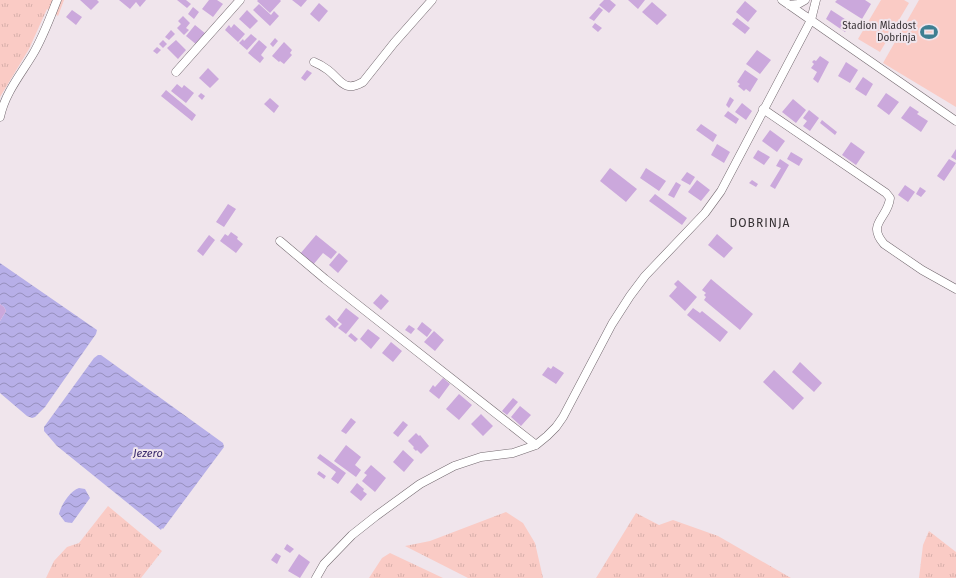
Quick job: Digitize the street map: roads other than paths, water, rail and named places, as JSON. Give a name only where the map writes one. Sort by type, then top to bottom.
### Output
[{"type":"street","points":[[0,117],[1,111],[14,84],[40,41],[57,0]]},
{"type":"street","points":[[176,72],[240,0]]},
{"type":"street","points":[[314,62],[328,70],[346,86],[356,86],[363,82],[394,43],[432,0]]},
{"type":"street","points":[[782,0],[956,121]]},
{"type":"street","points":[[789,5],[798,4],[805,0]]},
{"type":"street","points":[[316,578],[324,564],[352,536],[370,520],[420,484],[454,466],[481,457],[513,454],[536,446],[556,427],[563,417],[612,324],[630,296],[645,276],[705,213],[722,191],[763,109],[811,20],[816,0]]},
{"type":"street","points":[[763,109],[886,193],[890,198],[890,205],[879,223],[877,236],[884,244],[922,270],[956,288]]},
{"type":"street","points":[[280,241],[536,446]]},
{"type":"water","points":[[0,263],[97,330],[96,334],[45,407],[32,418],[27,416],[0,393],[0,321],[6,311],[0,304]]},
{"type":"water","name":"Jezero","points":[[101,355],[223,443],[224,447],[161,530],[57,446],[44,431],[44,427],[94,358]]},
{"type":"water","points":[[79,488],[85,489],[90,498],[72,523],[65,522],[59,514],[60,510],[69,495]]},
{"type":"place","name":"Stadion Mladost Dobrinja","points":[[929,32]]},
{"type":"district","name":"DOBRINJA","points":[[760,223]]}]
